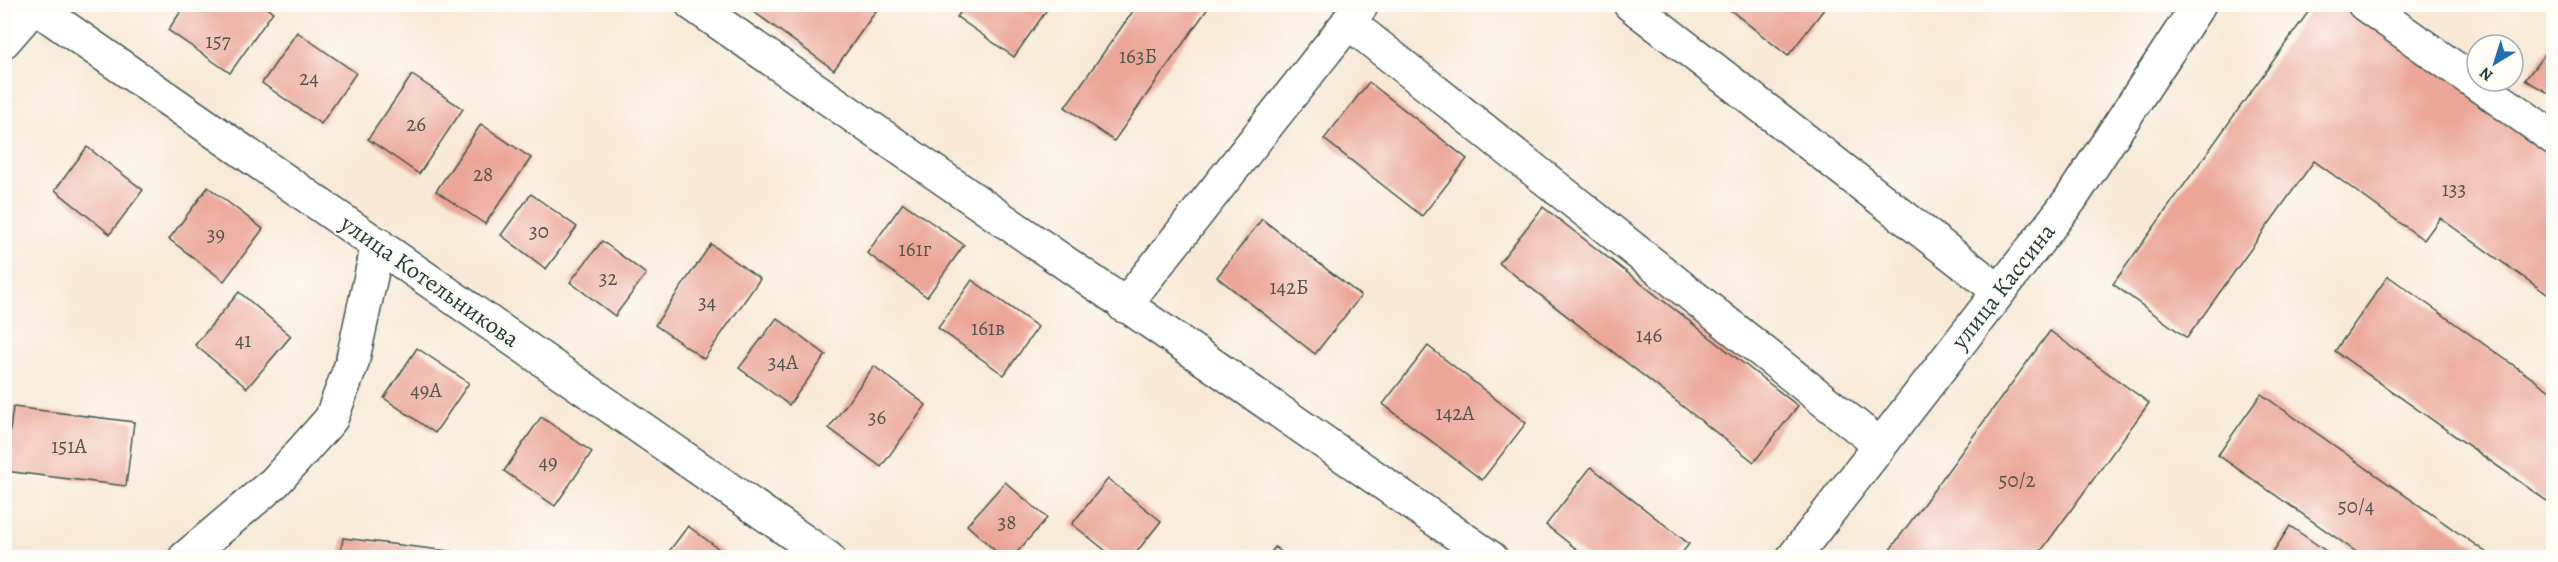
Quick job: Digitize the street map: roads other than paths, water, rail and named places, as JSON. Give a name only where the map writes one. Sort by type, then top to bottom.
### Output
[{"type":"street","points":[[692,4],[1124,306],[1491,558]]},
{"type":"street","points":[[1630,4],[1999,291]]},
{"type":"street","name":"улица Кассина","points":[[1793,558],[2070,200],[2199,4]]},
{"type":"street","points":[[2364,4],[2553,138]]},
{"type":"street","points":[[4,41],[34,5]]},
{"type":"street","name":"улица Котельникова","points":[[34,5],[828,558]]},
{"type":"street","points":[[1124,306],[1355,13],[1880,444]]},
{"type":"street","points":[[184,558],[275,482],[331,419],[352,363],[378,244]]}]
